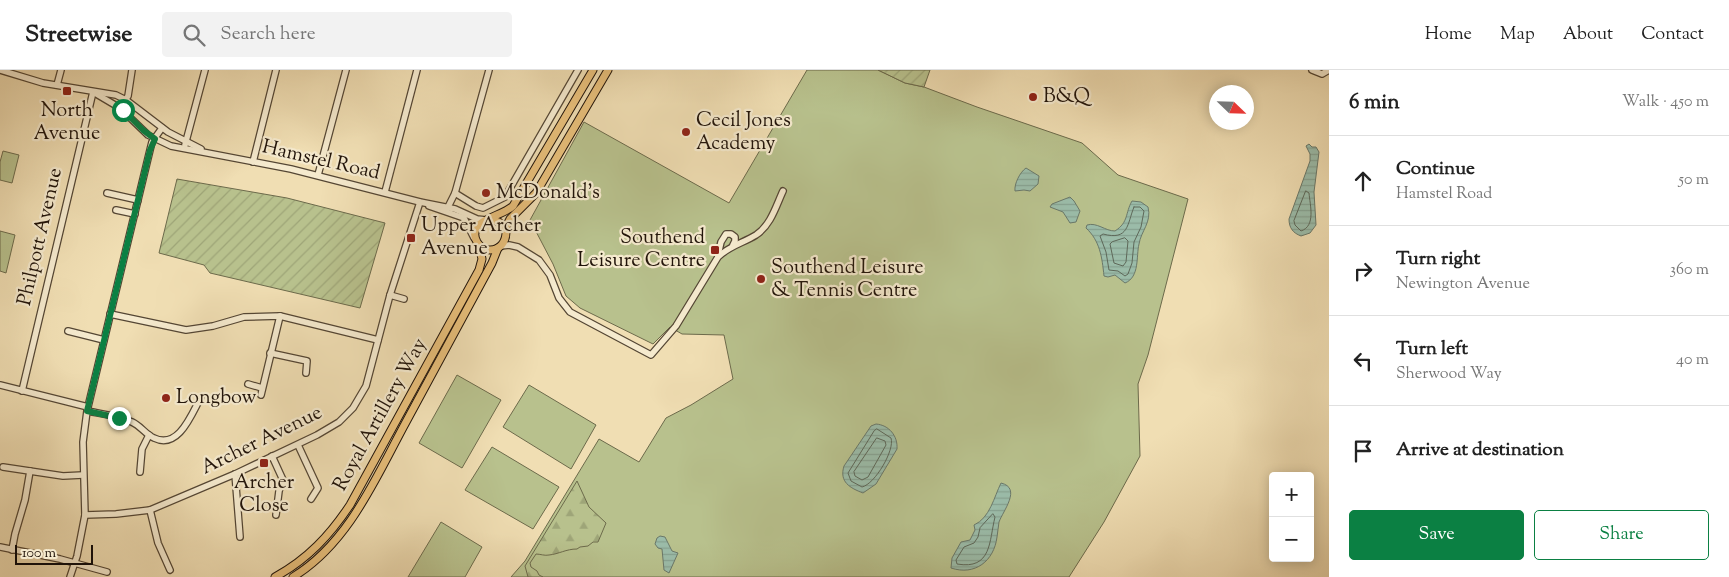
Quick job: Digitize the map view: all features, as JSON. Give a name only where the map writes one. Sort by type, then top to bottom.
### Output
[{"type":"main road","points":[[593,70],[513,206],[477,227],[475,234],[478,243],[487,250],[499,247],[504,242],[505,231],[510,219],[536,193],[608,70]]},
{"type":"main road","points":[[488,219],[499,222],[505,231]]},
{"type":"main road","name":"Royal Artillery Way","points":[[275,577],[297,563],[319,545],[350,505],[479,270],[482,260],[478,243]]},
{"type":"main road","name":"Royal Artillery Way","points":[[293,577],[318,558],[350,520],[422,392],[499,247]]},
{"type":"street","name":"Hamstel Road","points":[[0,70],[57,85],[111,94],[126,100],[162,128],[186,143],[215,154]]},
{"type":"street","points":[[57,85],[61,70]]},
{"type":"street","points":[[120,108],[129,94],[132,70]]},
{"type":"street","points":[[184,149],[205,70]]},
{"type":"street","points":[[252,162],[276,70]]},
{"type":"street","points":[[318,175],[346,70]]},
{"type":"street","points":[[385,192],[417,70]]},
{"type":"street","points":[[459,212],[450,211],[448,207],[455,193],[488,70]]},
{"type":"street","points":[[455,193],[482,208],[505,197],[578,70]]},
{"type":"street","points":[[1312,70],[1322,74],[1329,70]]},
{"type":"street","name":"Hamstel Road","points":[[93,92],[120,108],[155,139],[184,149],[318,175],[385,192],[438,209],[459,212],[477,219],[488,219]]},
{"type":"street","name":"Philpott Avenue","points":[[22,390],[93,92]]},
{"type":"street","points":[[70,577],[76,563],[85,515],[83,442],[88,409],[151,145],[162,128]]},
{"type":"street","points":[[718,257],[732,246],[755,236],[764,228],[783,191]]},
{"type":"street","points":[[107,193],[138,200]]},
{"type":"street","points":[[455,193],[455,201],[459,212],[466,220],[478,243]]},
{"type":"street","name":"Hamstel Road","points":[[420,202],[448,207]]},
{"type":"street","name":"Archer Avenue","points":[[85,515],[150,510],[298,445],[334,425],[353,408],[366,386],[390,294],[420,202]]},
{"type":"street","points":[[116,210],[134,214]]},
{"type":"street","points":[[505,231],[518,247]]},
{"type":"street","points":[[499,247],[509,245],[518,247],[531,254],[543,264],[550,275],[559,298],[570,312],[651,355],[676,326],[718,257],[721,242],[726,234],[731,234],[734,238],[735,241],[732,246]]},
{"type":"street","points":[[390,294],[404,299]]},
{"type":"street","points":[[110,314],[186,330],[213,326],[244,317],[280,316],[378,340]]},
{"type":"street","points":[[248,384],[261,391],[280,316]]},
{"type":"street","points":[[68,331],[104,340]]},
{"type":"street","points":[[270,353],[307,361],[306,374]]},
{"type":"street","points":[[0,385],[130,421],[154,439],[164,440],[176,436],[201,397]]},
{"type":"street","points":[[140,472],[142,449],[149,435]]},
{"type":"street","points":[[298,445],[318,488],[311,499]]},
{"type":"street","points":[[272,456],[283,480],[276,515]]},
{"type":"street","points":[[3,467],[63,476],[83,475]]},
{"type":"street","points":[[12,550],[25,500],[30,471]]},
{"type":"street","points":[[235,474],[240,537]]},
{"type":"street","points":[[150,510],[156,539],[170,570]]},
{"type":"street","points":[[0,547],[76,563],[107,572]]},
{"type":"green space","points":[[807,70],[878,70],[905,83],[924,87],[1082,143],[1118,175],[1188,199],[1148,355],[1138,384],[1140,456],[1104,522],[1069,577],[511,577],[525,561],[599,439],[639,462],[666,418],[733,379],[724,335],[682,334],[670,327],[653,344],[580,308],[566,296],[553,264],[530,220],[584,122],[729,203]]},
{"type":"green space","points":[[878,70],[930,70],[924,87],[905,83]]},
{"type":"green space","points":[[3,151],[19,155],[12,183],[0,180],[0,162]]},
{"type":"green space","points":[[177,179],[287,198],[385,223],[360,308],[210,273],[204,265],[159,253]]},
{"type":"green space","points":[[0,231],[15,235],[6,273],[0,271]]},
{"type":"green space","points":[[457,375],[501,400],[462,468],[419,443]]},
{"type":"green space","points":[[529,385],[596,425],[571,469],[503,427]]},
{"type":"green space","points":[[492,447],[559,487],[533,529],[465,490]]},
{"type":"green space","points":[[577,481],[589,507],[606,523],[598,542],[553,554],[536,554],[530,563],[531,567],[543,577],[528,577],[525,566]]},
{"type":"green space","points":[[441,522],[482,547],[465,577],[408,577]]},
{"type":"water","points":[[1309,144],[1312,147],[1316,147],[1319,152],[1314,192],[1316,225],[1310,233],[1301,236],[1292,230],[1289,219],[1310,161],[1310,154],[1306,146]]},
{"type":"water","points":[[1026,168],[1039,176],[1038,184],[1030,191],[1015,191],[1018,178]]},
{"type":"water","points":[[1070,197],[1080,211],[1076,222],[1070,223],[1063,212],[1050,207],[1052,204]]},
{"type":"water","points":[[1132,201],[1141,202],[1148,207],[1149,217],[1140,239],[1135,271],[1130,280],[1125,283],[1115,275],[1104,276],[1097,244],[1086,228],[1087,225],[1091,224],[1115,231],[1125,221]]},
{"type":"water","points":[[876,424],[885,426],[892,432],[896,440],[897,449],[876,484],[863,493],[854,489],[844,480],[844,466],[871,426]]},
{"type":"water","points":[[1001,483],[1007,486],[1011,495],[999,522],[992,553],[982,564],[975,568],[960,570],[951,568],[952,558],[961,542],[970,540],[975,530],[974,525],[988,512]]},
{"type":"water","points":[[660,536],[665,537],[672,551],[678,553],[669,573],[664,570],[662,549],[658,548],[655,544]]},
{"type":"place","name":"North Avenue","points":[[67,91]]},
{"type":"place","name":"B&Q","points":[[1033,97]]},
{"type":"place","name":"Cecil Jones Academy","points":[[686,132]]},
{"type":"place","name":"McDonald's","points":[[486,193]]},
{"type":"place","name":"Upper Archer Avenue","points":[[411,238]]},
{"type":"place","name":"Southend Leisure Centre","points":[[715,250]]},
{"type":"place","name":"Southend Leisure & Tennis Centre","points":[[761,279]]},
{"type":"place","name":"Longbow","points":[[166,398]]},
{"type":"place","name":"Archer Close","points":[[264,463]]},
{"type":"route","points":[[119,418],[87,411],[151,145],[155,139],[148,135],[123,110]]}]
